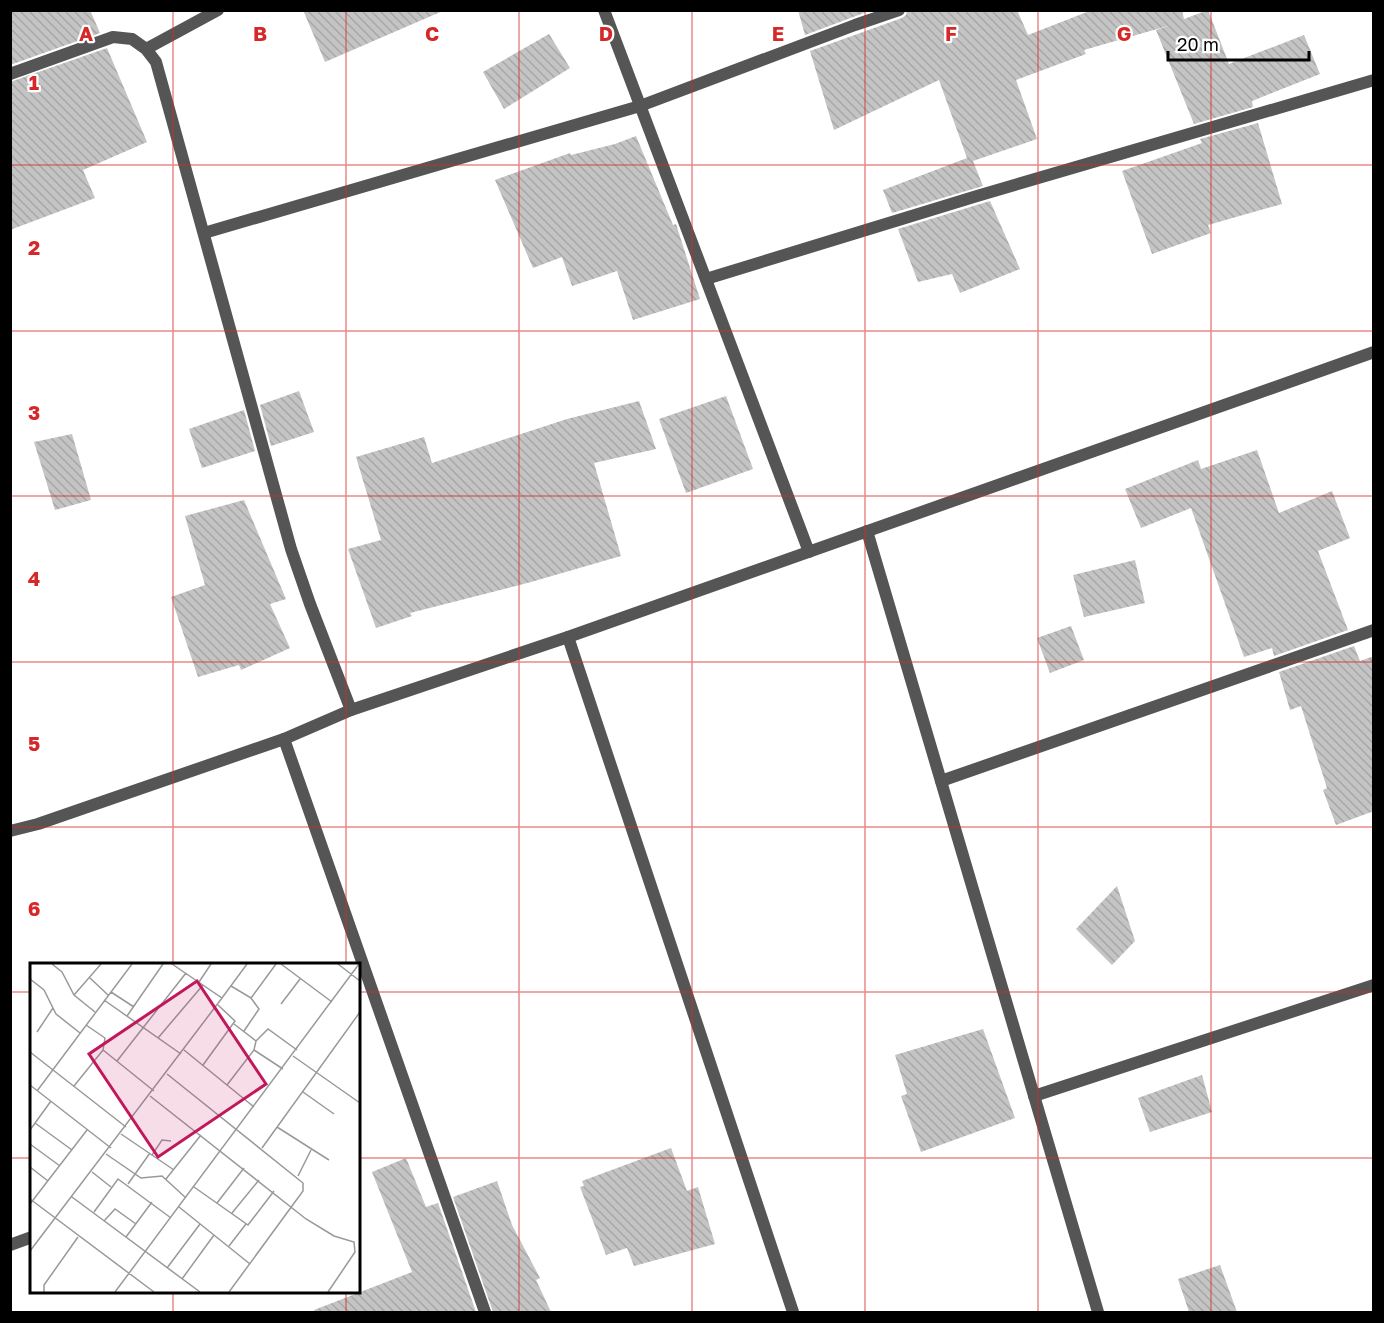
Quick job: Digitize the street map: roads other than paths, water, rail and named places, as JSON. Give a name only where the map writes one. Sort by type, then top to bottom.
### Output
[{"type":"street","points":[[146,49],[218,10]]},
{"type":"street","points":[[604,10],[809,552]]},
{"type":"street","points":[[204,233],[640,106],[899,10]]},
{"type":"street","points":[[10,74],[113,37],[132,39],[146,49],[156,62],[291,549],[351,710]]},
{"type":"street","points":[[706,279],[977,196],[1374,80]]},
{"type":"street","points":[[10,831],[38,824],[284,739],[351,710],[568,637],[1374,352]]},
{"type":"street","points":[[867,531],[1098,1312]]},
{"type":"street","points":[[941,781],[1374,630]]},
{"type":"street","points":[[568,637],[793,1312]]},
{"type":"street","points":[[284,739],[485,1312]]},
{"type":"street","points":[[1034,1096],[1374,985]]},
{"type":"street","points":[[10,1245],[30,1238]]}]
